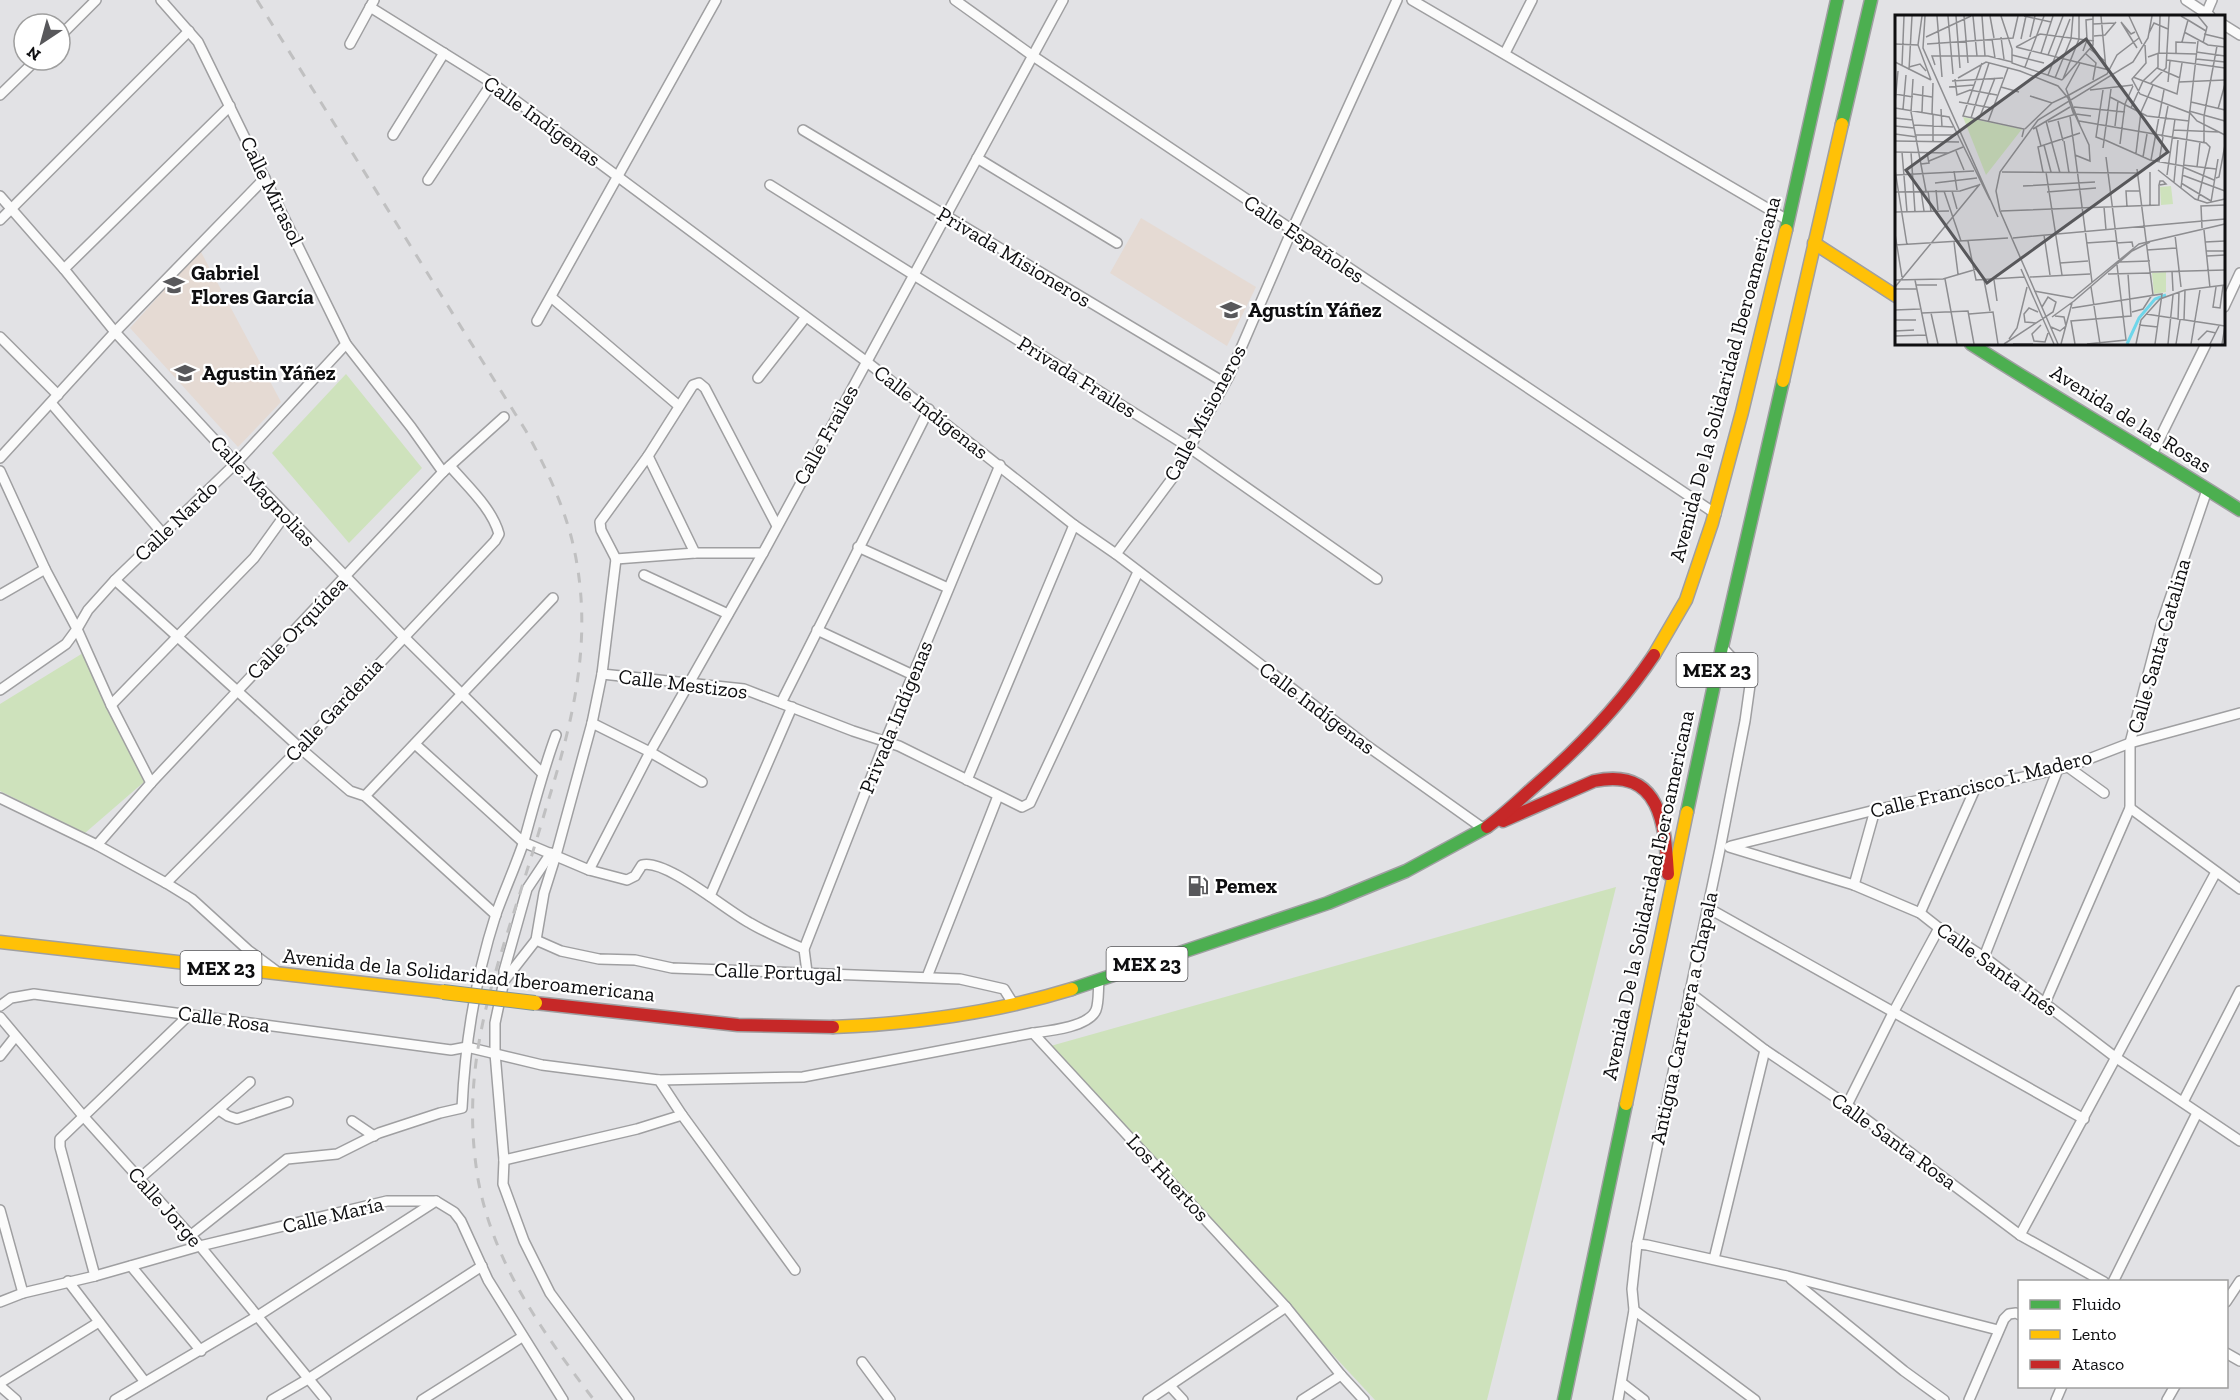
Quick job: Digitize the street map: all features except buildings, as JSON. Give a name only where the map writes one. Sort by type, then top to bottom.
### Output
[{"type":"main road","name":"Avenida De la Solidaridad Iberoamericana","points":[[791,1028],[873,1024],[981,1012],[1014,1005],[1099,981],[1338,900],[1425,862],[1484,829],[1589,738],[1630,690],[1670,632],[1688,599],[1716,514],[1789,221],[1837,0]]},
{"type":"main road","name":"Avenida De la Solidaridad Iberoamericana","points":[[1564,1400],[1722,647],[1871,0]]},
{"type":"main road","points":[[1814,243],[1895,295]]},
{"type":"main road","name":"Avenida de las Rosas","points":[[1973,345],[2240,510]]},
{"type":"main road","points":[[1484,829],[1605,777],[1627,779],[1637,783],[1645,790],[1655,801],[1662,816],[1666,839],[1668,896]]},
{"type":"main road","name":"Avenida de la Solidaridad Iberoamericana","points":[[0,942],[727,1024],[791,1028]]},
{"type":"street","points":[[72,24],[96,0]]},
{"type":"street","name":"Calle Mirasol","points":[[161,0],[198,42],[346,344],[446,469],[485,507],[499,534]]},
{"type":"street","points":[[537,321],[716,0]]},
{"type":"street","name":"Calle Españoles","points":[[955,0],[1033,56],[1716,514]]},
{"type":"street","name":"Calle Frailes","points":[[589,870],[650,752],[763,553],[1063,0]]},
{"type":"street","name":"Calle Misioneros","points":[[1116,554],[1174,476],[1225,383],[1397,0]]},
{"type":"street","points":[[1412,0],[1789,221]]},
{"type":"street","points":[[1505,53],[1532,0]]},
{"type":"street","points":[[2186,0],[2208,15],[2212,0]]},
{"type":"street","points":[[350,44],[372,3]]},
{"type":"street","name":"Calle Indígenas","points":[[372,3],[492,83],[867,362],[1074,525],[1116,554],[1366,745],[1484,829]]},
{"type":"street","points":[[2225,26],[2240,34]]},
{"type":"street","points":[[0,220],[189,30]]},
{"type":"street","points":[[393,135],[444,53]]},
{"type":"street","points":[[0,95],[24,72]]},
{"type":"street","points":[[428,180],[492,83]]},
{"type":"street","points":[[64,269],[230,106]]},
{"type":"street","name":"Privada Misioneros","points":[[803,130],[1225,383]]},
{"type":"street","points":[[977,158],[1117,243]]},
{"type":"street","points":[[0,458],[115,332],[265,178]]},
{"type":"street","name":"Privada Frailes","points":[[770,185],[1190,448],[1377,579]]},
{"type":"street","name":"Calle Magnolias","points":[[0,196],[115,332],[236,463],[403,636],[542,773]]},
{"type":"street","points":[[2225,303],[2240,273]]},
{"type":"street","points":[[551,297],[679,406]]},
{"type":"street","points":[[758,378],[805,318]]},
{"type":"street","points":[[0,336],[58,395]]},
{"type":"street","name":"Calle Nardo","points":[[0,690],[66,644],[88,610],[115,580],[236,463],[346,344]]},
{"type":"street","points":[[2152,454],[2206,345]]},
{"type":"street","points":[[504,981],[536,940],[554,854],[592,723],[602,674],[615,559],[601,530],[600,522],[648,456],[693,385],[699,383],[705,388],[777,526]]},
{"type":"street","points":[[51,403],[163,534]]},
{"type":"street","points":[[781,703],[928,409]]},
{"type":"street","name":"Calle Orquídea","points":[[97,845],[236,691],[446,469],[504,417]]},
{"type":"street","points":[[648,456],[695,553]]},
{"type":"street","name":"Privada Indígenas","points":[[807,972],[804,950],[885,742],[1000,465]]},
{"type":"street","points":[[0,471],[45,569],[77,629],[111,705],[151,783]]},
{"type":"street","name":"Calle Santa Catalina","points":[[2045,1003],[2130,808],[2130,743],[2161,625],[2207,490]]},
{"type":"street","points":[[111,705],[254,558],[285,515]]},
{"type":"street","points":[[967,780],[1074,525]]},
{"type":"street","name":"Calle Gardenia","points":[[166,883],[300,748],[499,534]]},
{"type":"street","points":[[858,547],[948,588]]},
{"type":"street","points":[[615,559],[695,553],[763,553]]},
{"type":"street","points":[[0,595],[45,569]]},
{"type":"street","name":"Calle Mestizos","points":[[602,674],[744,689],[899,746],[1018,806],[1028,805],[1138,572]]},
{"type":"street","points":[[644,575],[728,614]]},
{"type":"street","points":[[115,580],[300,748],[350,790],[365,796],[496,915]]},
{"type":"street","points":[[365,796],[554,598]]},
{"type":"street","points":[[817,630],[913,675]]},
{"type":"street","name":"Antigua Carretera a Chapala","points":[[1618,1400],[1634,1310],[1632,1289],[1637,1244],[1689,992],[1724,848],[1751,678],[1722,647]]},
{"type":"street","points":[[710,896],[792,707]]},
{"type":"street","name":"Calle Francisco I. Madero","points":[[1724,848],[1875,810],[2063,768],[2130,743],[2240,713]]},
{"type":"street","points":[[592,723],[650,752],[702,782]]},
{"type":"street","points":[[190,1236],[287,1159],[337,1154],[374,1136],[440,1113],[462,1108],[467,1047],[481,970],[496,915],[523,842],[542,773],[556,735]]},
{"type":"street","points":[[415,744],[523,842],[589,870],[627,880],[635,876],[642,865],[649,863],[660,866],[710,896],[748,923],[804,950]]},
{"type":"street","points":[[1984,957],[2063,768],[2104,793]]},
{"type":"street","points":[[1920,913],[1975,789]]},
{"type":"street","points":[[927,977],[998,796]]},
{"type":"street","points":[[0,798],[97,845],[192,899],[248,950],[281,975]]},
{"type":"street","points":[[2130,808],[2240,889]]},
{"type":"street","points":[[1854,885],[1875,810]]},
{"type":"street","name":"Calle Santa Inés","points":[[1724,848],[1854,885],[1920,913],[1984,957],[2115,1057],[2197,1113],[2239,1137]]},
{"type":"street","points":[[554,854],[527,889],[504,971],[495,1023],[495,1053],[504,1160],[503,1184],[524,1240],[550,1293],[629,1400]]},
{"type":"street","points":[[2020,1235],[2216,872]]},
{"type":"street","points":[[1708,908],[2084,1119]]},
{"type":"street","points":[[1847,1105],[1939,928]]},
{"type":"street","name":"Calle Portugal","points":[[536,940],[561,951],[600,959],[635,960],[672,968],[960,979],[1004,989],[1014,1005]]},
{"type":"street","points":[[467,1047],[542,1065],[659,1080],[803,1077],[1074,1026],[1089,1019],[1096,1009],[1099,981]]},
{"type":"street","name":"Calle Santa Rosa","points":[[1689,992],[1765,1050],[1847,1105],[2020,1235],[2102,1280]]},
{"type":"street","points":[[2183,1102],[2240,992]]},
{"type":"street","name":"Calle Rosa","points":[[0,1006],[11,998],[34,994],[451,1050],[467,1047]]},
{"type":"street","points":[[95,1276],[60,1147],[60,1139],[190,1014]]},
{"type":"street","name":"Calle Jorge","points":[[0,1017],[84,1117],[200,1246],[326,1400]]},
{"type":"street","name":"Los Huertos","points":[[1033,1033],[1286,1307],[1364,1400]]},
{"type":"street","points":[[0,1056],[15,1037]]},
{"type":"street","points":[[1714,1259],[1765,1050]]},
{"type":"street","points":[[659,1080],[795,1270]]},
{"type":"street","points":[[139,1179],[250,1082]]},
{"type":"street","points":[[219,1110],[237,1119],[288,1102]]},
{"type":"street","points":[[2114,1280],[2197,1113]]},
{"type":"street","points":[[504,1160],[637,1129],[682,1115]]},
{"type":"street","points":[[352,1121],[374,1136]]},
{"type":"street","name":"Calle María","points":[[0,1302],[23,1293],[95,1276],[200,1246],[387,1201],[436,1201]]},
{"type":"street","points":[[115,1400],[256,1317],[436,1201],[454,1212],[461,1221],[488,1280],[563,1400]]},
{"type":"street","points":[[0,1210],[23,1293]]},
{"type":"street","points":[[1637,1244],[1787,1276],[1998,1330]]},
{"type":"street","points":[[131,1266],[201,1351]]},
{"type":"street","points":[[272,1400],[482,1266]]},
{"type":"street","points":[[1787,1276],[1904,1371],[1944,1400]]},
{"type":"street","points":[[68,1281],[145,1382]]},
{"type":"street","points":[[2228,1299],[2240,1281]]},
{"type":"street","points":[[1148,1400],[1286,1307]]},
{"type":"street","points":[[1634,1310],[1755,1400]]},
{"type":"street","points":[[1969,1400],[1998,1330],[2009,1314],[2018,1314]]},
{"type":"street","points":[[16,1400],[0,1384],[99,1322]]},
{"type":"street","points":[[422,1400],[522,1337]]},
{"type":"street","points":[[862,1362],[890,1400]]},
{"type":"street","points":[[1302,1400],[1341,1375]]},
{"type":"street","points":[[1622,1383],[1644,1400]]},
{"type":"street","points":[[1170,1386],[1183,1400]]},
{"type":"shaded area","points":[[1141,218],[1256,287],[1227,346],[1110,273]]},
{"type":"shaded area","points":[[200,250],[281,402],[238,447],[130,328]]},
{"type":"green space","points":[[346,374],[422,468],[349,543],[272,453]]},
{"type":"green space","points":[[83,653],[144,782],[85,833],[0,791],[0,704]]},
{"type":"green space","points":[[1616,887],[1487,1400],[1375,1400],[1047,1047]]},
{"type":"railway","points":[[257,0],[526,431],[552,484],[572,540],[579,575],[582,609],[578,676],[573,708],[556,774],[490,993],[477,1053],[473,1114],[478,1179],[495,1240],[522,1296],[556,1349],[594,1400]]},
{"type":"traffic: fast","points":[[1786,230],[1837,0]]},
{"type":"traffic: fast","points":[[1842,124],[1871,0]]},
{"type":"traffic: fast","points":[[1973,345],[2240,510]]},
{"type":"traffic: fast","points":[[1687,812],[1783,381]]},
{"type":"traffic: fast","points":[[1072,989],[1328,903],[1406,871],[1487,827]]},
{"type":"traffic: fast","points":[[1564,1400],[1626,1104]]},
{"type":"traffic: slow","points":[[1783,381],[1842,124]]},
{"type":"traffic: slow","points":[[1654,655],[1686,600],[1712,523],[1742,412],[1786,230]]},
{"type":"traffic: slow","points":[[1814,243],[1895,295]]},
{"type":"traffic: slow","points":[[1626,1104],[1687,812]]},
{"type":"traffic: slow","points":[[0,942],[443,992]]},
{"type":"traffic: slow","points":[[833,1027],[954,1016],[1013,1005],[1072,989]]},
{"type":"traffic: slow","points":[[443,992],[535,1003]]},
{"type":"traffic: jam","points":[[1487,827],[1584,740],[1614,707],[1654,655]]},
{"type":"traffic: jam","points":[[1503,821],[1594,781],[1616,779],[1633,783],[1646,791],[1661,819],[1668,874]]},
{"type":"traffic: jam","points":[[535,1003],[738,1025],[833,1027]]},
{"type":"place","name":"Gabriel Flores García","points":[[174,285]]},
{"type":"place","name":"Agustín Yáñez","points":[[1231,310]]},
{"type":"place","name":"Agustin Yáñez","points":[[185,373]]},
{"type":"place","name":"Pemex","points":[[1198,886]]}]
